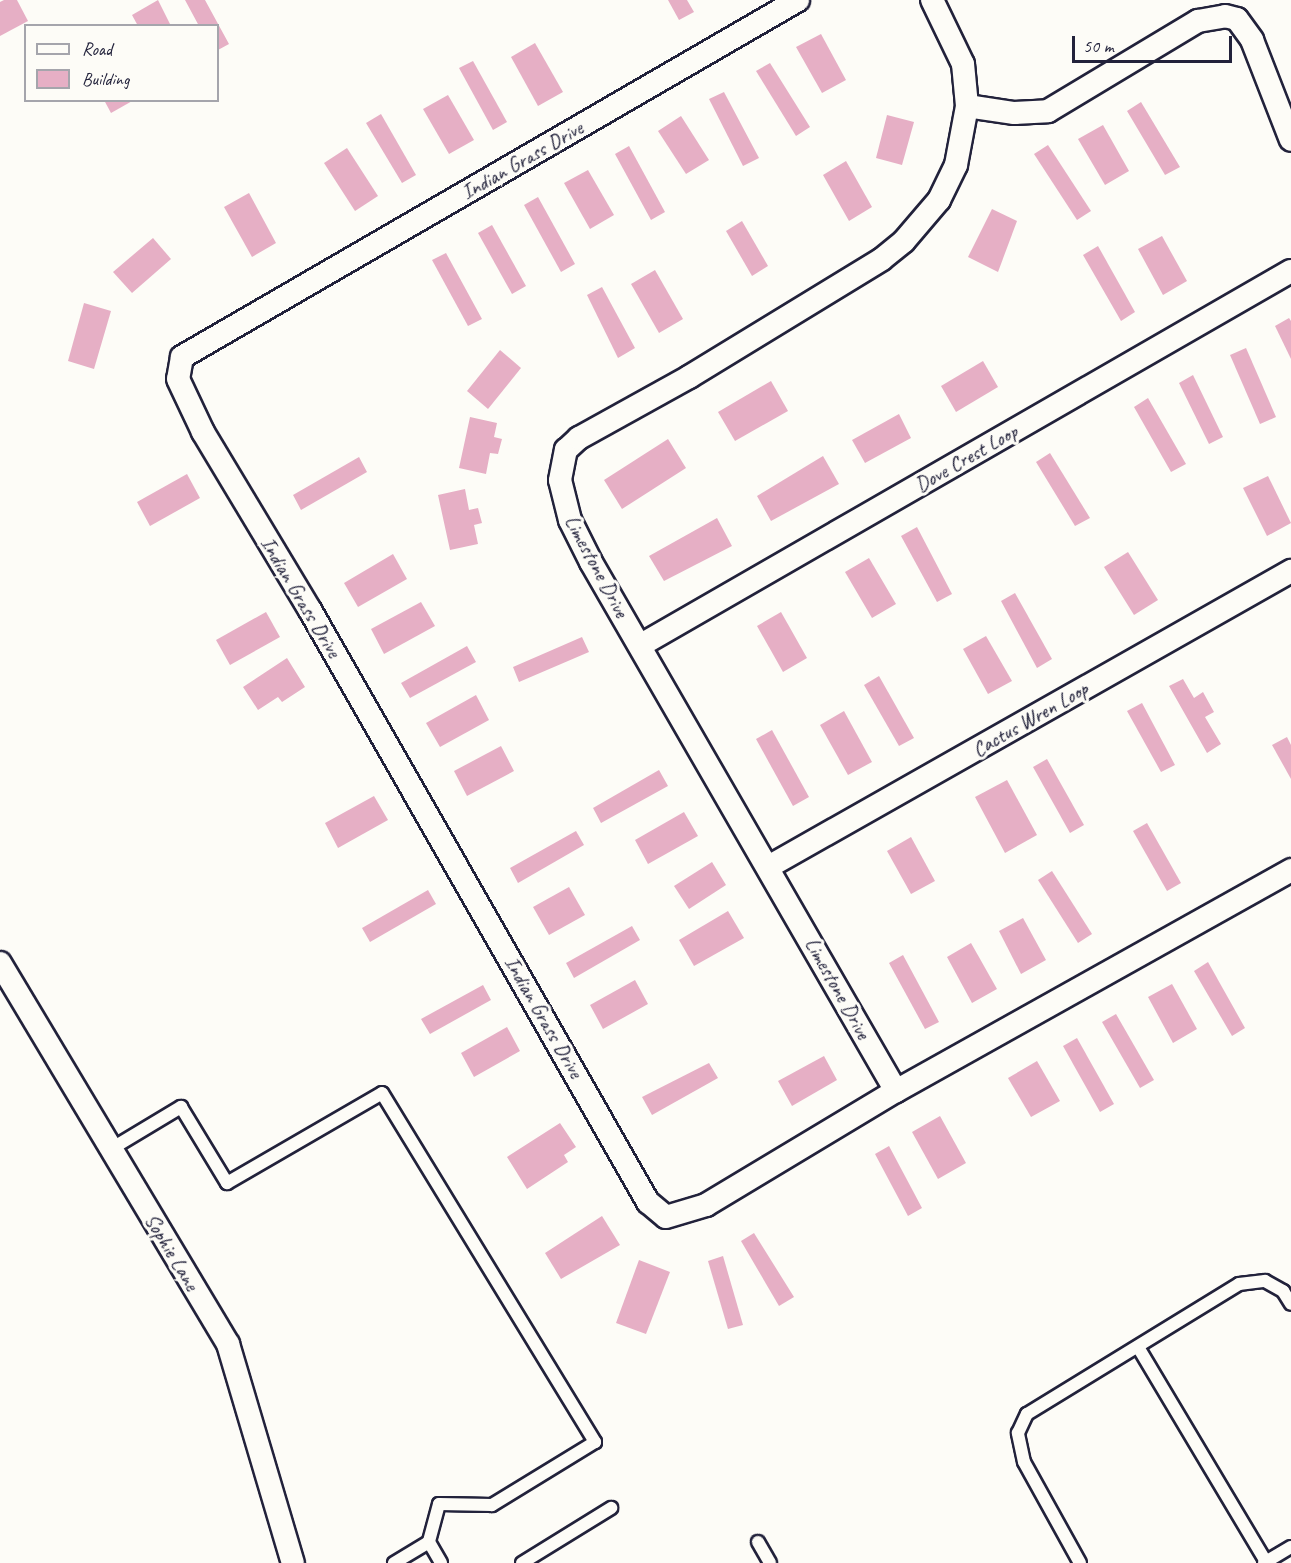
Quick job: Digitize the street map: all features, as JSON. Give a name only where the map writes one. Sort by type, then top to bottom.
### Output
[{"type":"street","name":"Indian Grass Drive","points":[[798,0],[182,357],[178,379],[203,432],[655,1210],[666,1217],[706,1205],[896,1091]]},
{"type":"street","name":"Limestone Drive","points":[[896,1091],[770,866],[570,520],[560,480],[566,450],[579,438],[800,311],[904,241],[950,181],[960,149],[967,106],[963,64],[932,0]]},
{"type":"street","points":[[967,106],[1014,113],[1048,111],[1198,21],[1230,17],[1237,19],[1252,40],[1291,140]]},
{"type":"street","name":"Dove Crest Loop","points":[[641,645],[1291,271]]},
{"type":"street","name":"Cactus Wren Loop","points":[[770,866],[1291,571]]},
{"type":"street","points":[[896,1091],[1291,870]]},
{"type":"street","name":"Sophie Lane","points":[[0,963],[228,1344],[293,1563]]},
{"type":"lane","points":[[111,1149],[181,1107],[227,1183],[382,1093],[595,1442],[492,1505],[439,1504],[429,1542],[394,1563]]},
{"type":"lane","points":[[1080,1563],[1024,1462],[1018,1433],[1027,1414],[1239,1284],[1265,1281],[1283,1291],[1291,1304]]},
{"type":"lane","points":[[1138,1347],[1265,1562],[1291,1547]]},
{"type":"lane","points":[[522,1563],[611,1508]]},
{"type":"lane","points":[[429,1542],[441,1563]]},
{"type":"lane","points":[[758,1542],[770,1563]]},
{"type":"building","points":[[17,0],[28,21],[0,36],[0,2]]},
{"type":"building","points":[[158,0],[170,24],[137,24],[132,15]]},
{"type":"building","points":[[185,0],[205,0],[218,24],[198,24]]},
{"type":"building","points":[[668,0],[687,0],[694,12],[679,20]]},
{"type":"building","points":[[219,26],[229,44],[219,49]]},
{"type":"building","points":[[821,34],[846,80],[822,93],[796,47]]},
{"type":"building","points":[[535,43],[563,92],[538,106],[511,57]]},
{"type":"building","points":[[473,61],[507,122],[493,130],[459,68]]},
{"type":"building","points":[[770,63],[810,127],[796,136],[756,71]]},
{"type":"building","points":[[724,92],[759,158],[743,166],[709,99]]},
{"type":"building","points":[[448,95],[474,140],[449,154],[423,109]]},
{"type":"building","points":[[105,102],[130,102],[111,113]]},
{"type":"building","points":[[1141,102],[1180,167],[1165,175],[1127,111]]},
{"type":"building","points":[[381,114],[416,175],[402,183],[366,123]]},
{"type":"building","points":[[887,115],[914,122],[902,165],[876,158]]},
{"type":"building","points":[[681,116],[709,160],[686,174],[658,131]]},
{"type":"building","points":[[1103,125],[1129,171],[1105,185],[1078,139]]},
{"type":"building","points":[[1048,145],[1091,211],[1077,220],[1034,154]]},
{"type":"building","points":[[629,146],[665,212],[651,220],[615,154]]},
{"type":"building","points":[[347,148],[378,196],[355,211],[324,163]]},
{"type":"building","points":[[846,161],[872,207],[849,221],[823,175]]},
{"type":"building","points":[[588,170],[614,215],[590,229],[564,183]]},
{"type":"building","points":[[249,193],[276,243],[252,257],[224,207]]},
{"type":"building","points":[[538,197],[575,264],[561,272],[524,205]]},
{"type":"building","points":[[992,209],[1017,221],[998,272],[968,257]]},
{"type":"building","points":[[742,221],[768,266],[752,276],[726,231]]},
{"type":"building","points":[[492,225],[526,286],[512,294],[478,233]]},
{"type":"building","points":[[1162,236],[1187,281],[1163,295],[1138,249]]},
{"type":"building","points":[[153,238],[171,259],[132,293],[113,272]]},
{"type":"building","points":[[1098,246],[1135,312],[1121,321],[1083,255]]},
{"type":"building","points":[[446,253],[482,319],[468,326],[432,260]]},
{"type":"building","points":[[655,270],[683,319],[659,333],[631,284]]},
{"type":"building","points":[[602,287],[635,348],[618,358],[587,295]]},
{"type":"building","points":[[84,303],[111,311],[94,369],[68,361]]},
{"type":"building","points":[[1289,318],[1291,321],[1291,359],[1275,326]]},
{"type":"building","points":[[1246,348],[1276,417],[1260,424],[1230,355]]},
{"type":"building","points":[[500,350],[521,368],[488,409],[467,391]]},
{"type":"building","points":[[983,361],[998,387],[956,412],[941,386]]},
{"type":"building","points":[[1193,375],[1223,437],[1209,444],[1179,383]]},
{"type":"building","points":[[771,381],[788,411],[735,441],[718,412]]},
{"type":"building","points":[[1148,398],[1186,464],[1171,472],[1134,407]]},
{"type":"building","points":[[899,414],[911,438],[865,463],[852,440]]},
{"type":"building","points":[[470,417],[497,423],[494,437],[502,439],[498,454],[490,453],[486,474],[459,468]]},
{"type":"building","points":[[668,439],[686,468],[622,509],[604,480]]},
{"type":"building","points":[[1050,453],[1090,518],[1075,526],[1036,462]]},
{"type":"building","points":[[823,456],[839,484],[771,521],[757,496]]},
{"type":"building","points":[[359,457],[367,472],[301,510],[293,495]]},
{"type":"building","points":[[187,474],[200,498],[150,526],[137,502]]},
{"type":"building","points":[[1268,476],[1291,523],[1267,536],[1243,488]]},
{"type":"building","points":[[465,489],[469,510],[478,508],[482,523],[474,525],[478,544],[450,550],[438,495]]},
{"type":"building","points":[[717,518],[732,546],[664,581],[649,556]]},
{"type":"building","points":[[917,527],[952,594],[937,602],[901,536]]},
{"type":"building","points":[[1128,552],[1158,600],[1134,615],[1104,567]]},
{"type":"building","points":[[393,554],[407,579],[358,607],[344,583]]},
{"type":"building","points":[[869,558],[896,604],[872,618],[845,572]]},
{"type":"building","points":[[1015,593],[1052,659],[1037,668],[1001,601]]},
{"type":"building","points":[[421,602],[435,626],[384,654],[371,629]]},
{"type":"building","points":[[266,612],[280,637],[230,665],[216,640]]},
{"type":"building","points":[[781,612],[807,658],[783,672],[757,626]]},
{"type":"building","points":[[986,636],[1012,681],[988,694],[963,649]]},
{"type":"building","points":[[582,637],[589,652],[519,682],[513,667]]},
{"type":"building","points":[[467,646],[476,662],[410,698],[401,683]]},
{"type":"building","points":[[287,658],[305,687],[282,702],[278,697],[258,710],[243,687]]},
{"type":"building","points":[[879,676],[914,738],[899,746],[864,685]]},
{"type":"building","points":[[1183,679],[1194,698],[1203,692],[1214,712],[1205,717],[1221,744],[1207,753],[1169,686]]},
{"type":"building","points":[[476,695],[489,720],[440,747],[426,723]]},
{"type":"building","points":[[1142,703],[1175,765],[1161,772],[1127,711]]},
{"type":"building","points":[[844,711],[872,762],[848,775],[820,725]]},
{"type":"building","points":[[772,730],[809,797],[793,806],[756,739]]},
{"type":"building","points":[[1287,737],[1291,745],[1291,779],[1272,745]]},
{"type":"building","points":[[501,746],[514,771],[467,796],[454,771]]},
{"type":"building","points":[[1047,759],[1084,825],[1070,833],[1033,767]]},
{"type":"building","points":[[659,770],[668,786],[601,823],[593,808]]},
{"type":"building","points":[[1007,780],[1037,835],[1005,853],[975,797]]},
{"type":"building","points":[[374,796],[388,820],[338,848],[325,823]]},
{"type":"building","points":[[684,812],[698,836],[648,864],[635,840]]},
{"type":"building","points":[[1147,823],[1181,883],[1167,891],[1133,831]]},
{"type":"building","points":[[576,831],[584,845],[518,883],[510,868]]},
{"type":"building","points":[[911,837],[935,881],[911,894],[887,851]]},
{"type":"building","points":[[712,862],[726,885],[689,909],[674,886]]},
{"type":"building","points":[[1052,871],[1092,934],[1078,943],[1038,880]]},
{"type":"building","points":[[569,887],[585,915],[549,935],[533,907]]},
{"type":"building","points":[[428,890],[436,904],[370,942],[362,928]]},
{"type":"building","points":[[728,911],[744,938],[694,966],[679,940]]},
{"type":"building","points":[[1023,918],[1046,960],[1021,974],[999,931]]},
{"type":"building","points":[[632,926],[640,940],[574,978],[566,963]]},
{"type":"building","points":[[971,943],[997,989],[972,1003],[947,957]]},
{"type":"building","points":[[903,955],[939,1022],[925,1029],[889,963]]},
{"type":"building","points":[[1208,962],[1245,1028],[1232,1036],[1194,971]]},
{"type":"building","points":[[635,980],[648,1004],[603,1029],[590,1005]]},
{"type":"building","points":[[1172,984],[1197,1029],[1173,1043],[1148,997]]},
{"type":"building","points":[[483,985],[491,1000],[430,1034],[421,1019]]},
{"type":"building","points":[[1116,1014],[1154,1080],[1140,1088],[1102,1022]]},
{"type":"building","points":[[507,1027],[520,1051],[474,1077],[461,1053]]},
{"type":"building","points":[[1077,1038],[1114,1104],[1100,1112],[1063,1046]]},
{"type":"building","points":[[824,1056],[837,1080],[792,1106],[778,1081]]},
{"type":"building","points":[[1037,1061],[1060,1101],[1031,1117],[1008,1078]]},
{"type":"building","points":[[709,1063],[718,1078],[652,1115],[642,1097]]},
{"type":"building","points":[[940,1116],[966,1163],[938,1179],[912,1132]]},
{"type":"building","points":[[560,1123],[576,1147],[564,1155],[568,1162],[527,1189],[507,1157]]},
{"type":"building","points":[[889,1146],[922,1208],[908,1216],[875,1154]]},
{"type":"building","points":[[602,1216],[620,1245],[561,1279],[545,1253]]},
{"type":"building","points":[[754,1233],[794,1297],[779,1306],[741,1241]]},
{"type":"building","points":[[723,1256],[743,1325],[728,1329],[708,1261]]},
{"type":"building","points":[[639,1260],[670,1272],[646,1334],[616,1323]]}]
